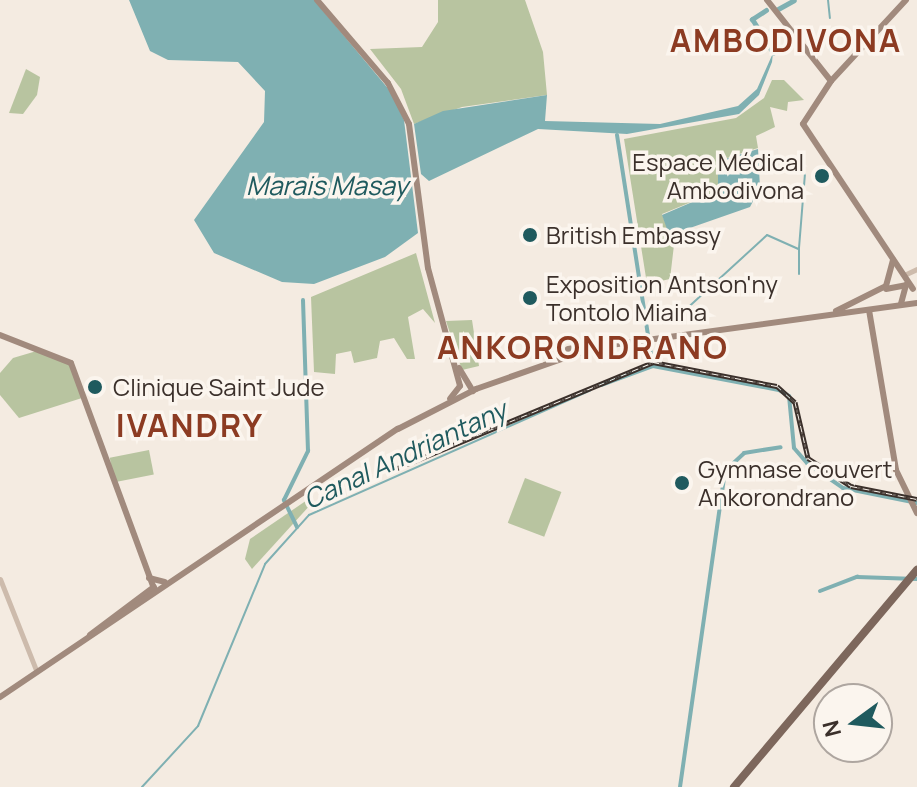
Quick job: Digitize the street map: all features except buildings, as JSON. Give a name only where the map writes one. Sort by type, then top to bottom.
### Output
[{"type":"main road","points":[[319,0],[403,102],[417,163],[435,286],[470,387]]},
{"type":"main road","points":[[827,75],[838,74],[906,0]]},
{"type":"main road","points":[[767,2],[827,75]]},
{"type":"main road","points":[[827,75],[807,111],[804,135],[915,292]]},
{"type":"main road","points":[[417,163],[428,268],[460,386]]},
{"type":"main road","points":[[848,309],[882,289],[892,277],[893,260]]},
{"type":"main road","points":[[892,277],[906,276]]},
{"type":"main road","points":[[892,277],[915,292]]},
{"type":"main road","points":[[882,289],[907,287],[898,306]]},
{"type":"main road","points":[[908,304],[915,292]]},
{"type":"main road","points":[[857,302],[864,310],[874,314],[913,505]]},
{"type":"main road","points":[[307,489],[412,420],[470,387],[582,348],[848,309],[917,303]]},
{"type":"main road","points":[[886,307],[878,319],[898,463],[913,505]]},
{"type":"main road","points":[[0,335],[68,358],[149,578],[158,589]]},
{"type":"main road","points":[[0,695],[460,386],[470,387]]},
{"type":"main road","points":[[734,787],[917,570]]},
{"type":"street","points":[[906,276],[917,269]]},
{"type":"street","points":[[0,579],[38,672]]},
{"type":"green space","points":[[438,0],[525,0],[543,52],[547,95],[462,107],[414,124],[401,89],[370,49],[422,47],[438,22]]},
{"type":"green space","points":[[26,69],[40,77],[37,95],[23,114],[9,113]]},
{"type":"green space","points":[[772,80],[784,80],[804,100],[788,102],[787,111],[770,107],[775,127],[756,136],[758,148],[718,161],[718,191],[662,214],[674,245],[670,279],[647,284],[624,139],[736,118],[764,98]]},
{"type":"green space","points":[[416,253],[435,323],[423,309],[408,317],[415,359],[407,359],[394,338],[380,341],[377,358],[354,363],[351,351],[336,354],[335,374],[314,372],[311,297]]},
{"type":"green space","points":[[472,320],[479,366],[462,370],[446,321]]},
{"type":"green space","points":[[40,350],[67,359],[82,398],[19,418],[0,395],[0,373],[13,358]]},
{"type":"green space","points":[[149,450],[154,475],[115,482],[110,458]]},
{"type":"green space","points":[[525,478],[561,492],[544,537],[508,523]]},
{"type":"green space","points":[[313,496],[312,503],[252,569],[245,559],[250,539]]},
{"type":"water","name":"Marais Masay","points":[[129,0],[314,0],[391,92],[404,120],[418,233],[385,257],[314,284],[282,282],[214,253],[194,220],[264,122],[265,91],[238,62],[168,60],[150,51]]},
{"type":"water","points":[[773,53],[759,95],[739,114],[627,134],[538,129],[429,181],[421,174],[414,124],[443,111],[547,95],[545,121],[660,124],[738,106],[757,89]]},
{"type":"water","points":[[758,149],[760,188],[750,207],[687,229],[672,243],[662,215],[718,191],[718,161]]},
{"type":"waterway","points":[[778,9],[794,0]]},
{"type":"waterway","points":[[828,0],[830,18]]},
{"type":"waterway","points":[[766,10],[752,19],[773,53]]},
{"type":"waterway","points":[[617,135],[652,361]]},
{"type":"waterway","points":[[799,248],[805,174]]},
{"type":"waterway","points":[[682,313],[767,235],[799,249],[799,274]]},
{"type":"waterway","points":[[297,527],[284,500],[308,451],[303,300]]},
{"type":"waterway","name":"Canal Andriantany","points":[[601,385],[653,366],[779,390],[789,396],[794,448],[807,463],[843,488],[917,503]]},
{"type":"waterway","name":"Canal Andriantany","points":[[142,787],[198,726],[265,564],[309,515],[591,390]]},
{"type":"waterway","points":[[680,787],[725,471],[744,453],[781,447]]},
{"type":"waterway","points":[[820,591],[857,577],[917,579]]},
{"type":"railway","points":[[388,472],[653,362],[777,386],[795,402],[808,458],[851,486],[917,499]]},
{"type":"place","name":"Espace Médical Ambodivona","points":[[822,176]]},
{"type":"place","name":"British Embassy","points":[[530,235]]},
{"type":"place","name":"Exposition Antson'ny Tontolo Miaina","points":[[530,298]]},
{"type":"place","name":"Clinique Saint Jude","points":[[95,387]]},
{"type":"place","name":"Gymnase couvert Ankorondrano","points":[[682,483]]},
{"type":"district","name":"AMBODIVONA","points":[[786,40]]},
{"type":"district","name":"ANKORONDRANO","points":[[583,347]]},
{"type":"district","name":"IVANDRY","points":[[190,425]]}]
